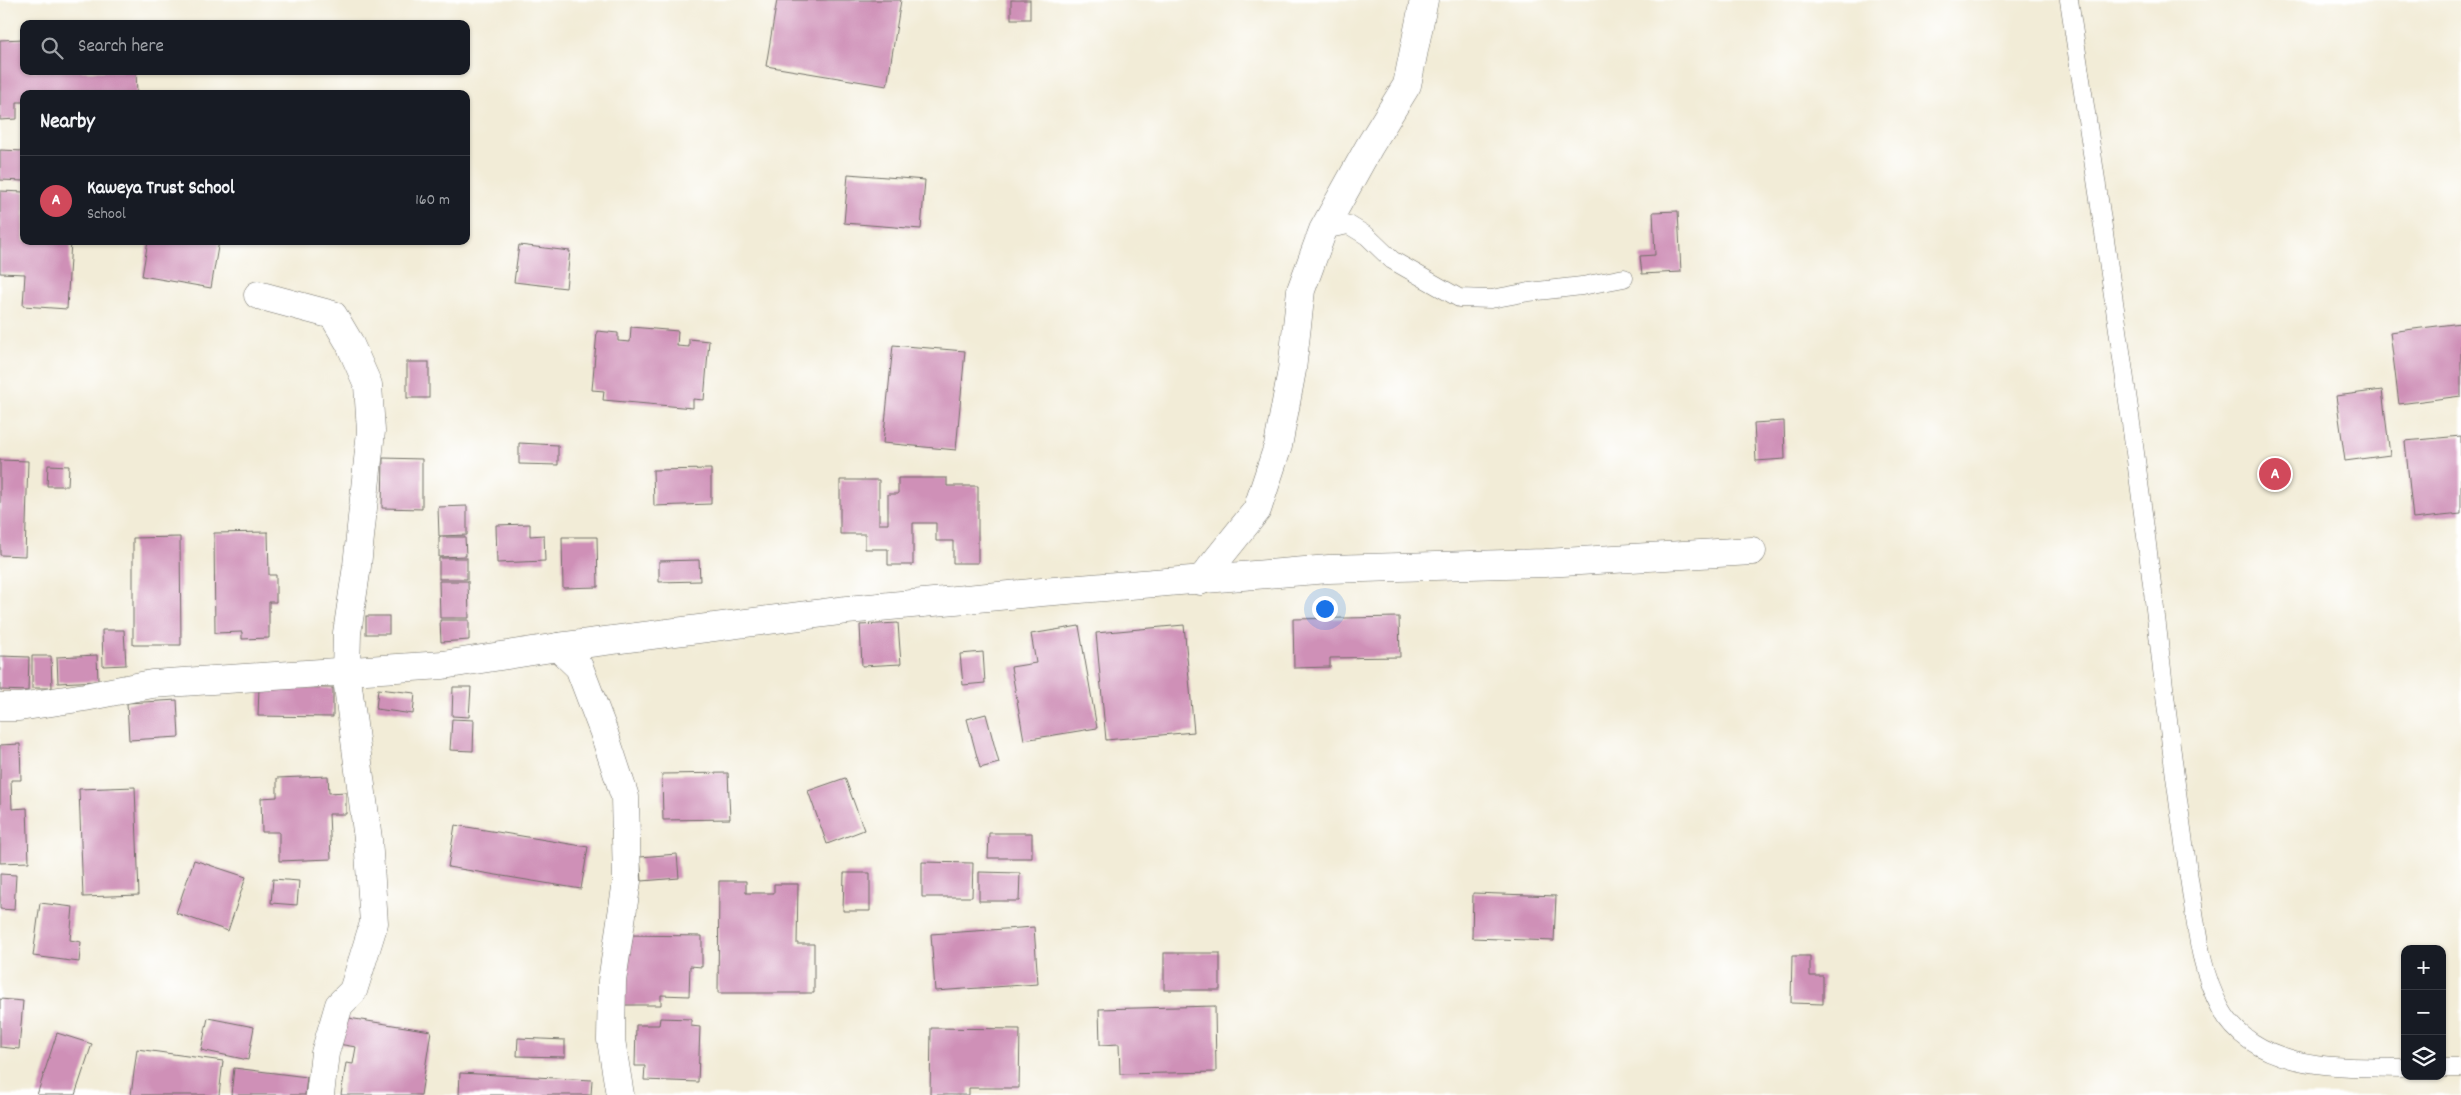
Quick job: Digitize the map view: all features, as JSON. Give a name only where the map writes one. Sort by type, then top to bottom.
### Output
[{"type":"street","points":[[1200,581],[1257,510],[1278,446],[1292,370],[1301,290],[1323,230],[1407,85],[1424,0]]},
{"type":"street","points":[[258,295],[332,315],[350,342],[368,385],[371,430],[357,566],[347,633],[346,671],[368,839],[374,923],[353,991],[339,1005],[325,1053],[320,1095]]},
{"type":"street","points":[[0,707],[19,707],[84,698],[152,684],[442,665],[558,646],[847,610],[1328,569],[1545,563],[1752,551]]},
{"type":"street","points":[[558,646],[579,667],[626,797],[627,881],[612,980],[610,1040],[620,1095]]},
{"type":"lane","points":[[2069,0],[2134,437],[2179,810],[2202,960],[2222,1010],[2245,1038],[2281,1058],[2344,1067],[2401,1068]]},
{"type":"lane","points":[[1323,230],[1349,225],[1367,236],[1392,260],[1459,298],[1491,299],[1624,278]]},
{"type":"lane","points":[[2446,1068],[2461,1068]]},
{"type":"building","points":[[777,0],[901,0],[887,86],[766,66]]},
{"type":"building","points":[[1011,0],[1030,0],[1030,19],[1011,19]]},
{"type":"building","points":[[20,39],[20,75],[136,75],[137,90],[20,90],[20,102],[17,102],[17,119],[0,120],[0,40]]},
{"type":"building","points":[[0,150],[20,151],[20,181],[0,180]]},
{"type":"building","points":[[848,174],[925,180],[921,229],[844,223]]},
{"type":"building","points":[[0,191],[20,192],[20,245],[71,245],[67,309],[23,306],[25,274],[0,273]]},
{"type":"building","points":[[1678,211],[1681,272],[1642,274],[1640,256],[1655,255],[1653,212]]},
{"type":"building","points":[[147,245],[218,245],[211,288],[142,276]]},
{"type":"building","points":[[519,245],[570,251],[566,288],[514,282]]},
{"type":"building","points":[[2461,323],[2461,396],[2399,404],[2390,332]]},
{"type":"building","points":[[631,327],[678,331],[677,346],[689,347],[689,339],[709,341],[704,400],[693,399],[693,408],[603,400],[604,391],[592,390],[597,331],[618,333],[618,341],[630,342]]},
{"type":"building","points":[[893,345],[965,351],[956,450],[883,443]]},
{"type":"building","points":[[407,362],[429,362],[429,398],[407,398]]},
{"type":"building","points":[[2382,390],[2390,455],[2345,461],[2336,396]]},
{"type":"building","points":[[1784,421],[1785,459],[1756,461],[1754,423]]},
{"type":"building","points":[[2461,436],[2461,514],[2413,519],[2405,441]]},
{"type":"building","points":[[519,443],[558,445],[558,465],[519,464]]},
{"type":"building","points":[[383,458],[422,459],[422,509],[382,508]]},
{"type":"building","points":[[0,460],[28,461],[25,556],[0,555]]},
{"type":"building","points":[[48,465],[69,466],[68,486],[47,486]]},
{"type":"building","points":[[711,469],[711,504],[654,506],[653,470]]},
{"type":"building","points":[[898,478],[947,478],[947,486],[978,486],[978,563],[953,563],[953,541],[936,541],[936,523],[913,523],[913,565],[888,565],[888,549],[865,549],[865,534],[840,534],[840,480],[879,480],[879,524],[888,524],[888,494],[898,494]]},
{"type":"building","points":[[467,506],[467,535],[439,536],[438,507]]},
{"type":"building","points":[[530,524],[530,536],[544,535],[545,561],[497,563],[496,525]]},
{"type":"building","points":[[268,532],[269,575],[276,575],[276,602],[269,602],[269,638],[242,639],[242,632],[215,633],[214,533]]},
{"type":"building","points":[[180,537],[181,645],[133,645],[133,538]]},
{"type":"building","points":[[439,537],[465,537],[466,556],[439,557]]},
{"type":"building","points":[[562,537],[597,537],[598,587],[563,588]]},
{"type":"building","points":[[439,558],[467,558],[467,579],[439,579]]},
{"type":"building","points":[[699,560],[700,581],[659,582],[659,561]]},
{"type":"building","points":[[439,581],[468,581],[469,618],[440,618]]},
{"type":"building","points":[[366,616],[389,616],[389,634],[366,634]]},
{"type":"building","points":[[1399,617],[1400,657],[1330,658],[1330,667],[1294,668],[1293,619]]},
{"type":"building","points":[[440,620],[469,620],[469,640],[441,642]]},
{"type":"building","points":[[898,623],[901,664],[862,666],[860,625]]},
{"type":"building","points":[[1184,625],[1194,732],[1106,740],[1096,633]]},
{"type":"building","points":[[1079,626],[1097,728],[1024,740],[1011,667],[1036,663],[1031,634]]},
{"type":"building","points":[[102,630],[124,630],[126,665],[103,666]]},
{"type":"building","points":[[983,652],[985,683],[963,685],[960,654]]},
{"type":"building","points":[[97,655],[98,681],[58,683],[57,657]]},
{"type":"building","points":[[0,656],[29,657],[28,691],[0,690]]},
{"type":"building","points":[[32,656],[51,656],[52,688],[32,688]]},
{"type":"building","points":[[259,687],[333,688],[333,717],[258,716]]},
{"type":"building","points":[[453,687],[471,687],[469,717],[452,716]]},
{"type":"building","points":[[378,689],[415,693],[413,714],[376,709]]},
{"type":"building","points":[[177,700],[179,737],[129,740],[127,703]]},
{"type":"building","points":[[986,714],[999,763],[980,768],[967,719]]},
{"type":"building","points":[[452,719],[474,720],[473,751],[450,750]]},
{"type":"building","points":[[20,744],[21,780],[11,780],[12,809],[27,808],[29,862],[0,863],[0,745]]},
{"type":"building","points":[[728,773],[730,819],[663,820],[662,774]]},
{"type":"building","points":[[328,776],[329,793],[346,792],[346,814],[329,814],[331,859],[279,861],[279,832],[262,832],[261,798],[277,797],[277,778]]},
{"type":"building","points":[[845,778],[864,830],[827,844],[808,791]]},
{"type":"building","points":[[135,787],[139,895],[83,897],[79,789]]},
{"type":"building","points":[[455,825],[588,847],[581,889],[448,867]]},
{"type":"building","points":[[989,833],[1032,833],[1032,858],[988,858]]},
{"type":"building","points":[[677,854],[679,878],[642,881],[640,857]]},
{"type":"building","points":[[194,860],[246,877],[228,931],[176,913]]},
{"type":"building","points":[[922,862],[973,863],[972,897],[922,897]]},
{"type":"building","points":[[979,872],[1020,873],[1019,901],[979,901]]},
{"type":"building","points":[[844,873],[870,873],[870,911],[843,911]]},
{"type":"building","points":[[0,874],[16,875],[14,910],[0,909]]},
{"type":"building","points":[[273,879],[299,881],[297,905],[271,903]]},
{"type":"building","points":[[719,881],[746,881],[746,893],[774,893],[774,884],[798,884],[797,944],[814,944],[814,993],[718,993]]},
{"type":"building","points":[[1473,893],[1556,896],[1554,941],[1472,938]]},
{"type":"building","points":[[40,903],[73,907],[70,940],[81,942],[79,962],[33,956]]},
{"type":"building","points":[[1034,927],[1038,984],[935,991],[931,934]]},
{"type":"building","points":[[625,935],[702,936],[702,967],[690,966],[689,996],[661,995],[661,1005],[624,1005]]},
{"type":"building","points":[[1164,953],[1220,953],[1220,990],[1164,990]]},
{"type":"building","points":[[1792,956],[1810,956],[1810,976],[1823,976],[1823,1004],[1791,1003]]},
{"type":"building","points":[[0,999],[23,1001],[19,1049],[0,1047]]},
{"type":"building","points":[[1215,1006],[1216,1072],[1120,1074],[1119,1044],[1100,1045],[1099,1009]]},
{"type":"building","points":[[342,1017],[431,1031],[421,1095],[341,1095],[346,1063],[353,1064],[356,1047],[338,1044]]},
{"type":"building","points":[[208,1018],[254,1027],[248,1060],[201,1050]]},
{"type":"building","points":[[660,1018],[691,1019],[691,1026],[700,1027],[698,1082],[644,1080],[645,1066],[635,1066],[636,1025],[659,1025]]},
{"type":"building","points":[[931,1028],[1020,1029],[1019,1088],[969,1088],[969,1095],[930,1095]]},
{"type":"building","points":[[57,1033],[92,1044],[75,1095],[37,1095]]},
{"type":"building","points":[[518,1038],[565,1040],[565,1057],[517,1056]]},
{"type":"building","points":[[137,1049],[223,1061],[219,1095],[131,1095]]},
{"type":"building","points":[[234,1068],[307,1077],[305,1095],[231,1095]]},
{"type":"building","points":[[460,1073],[592,1080],[591,1095],[459,1095]]},
{"type":"place","name":"Kaweya Trust School","points":[[2275,474]]}]
